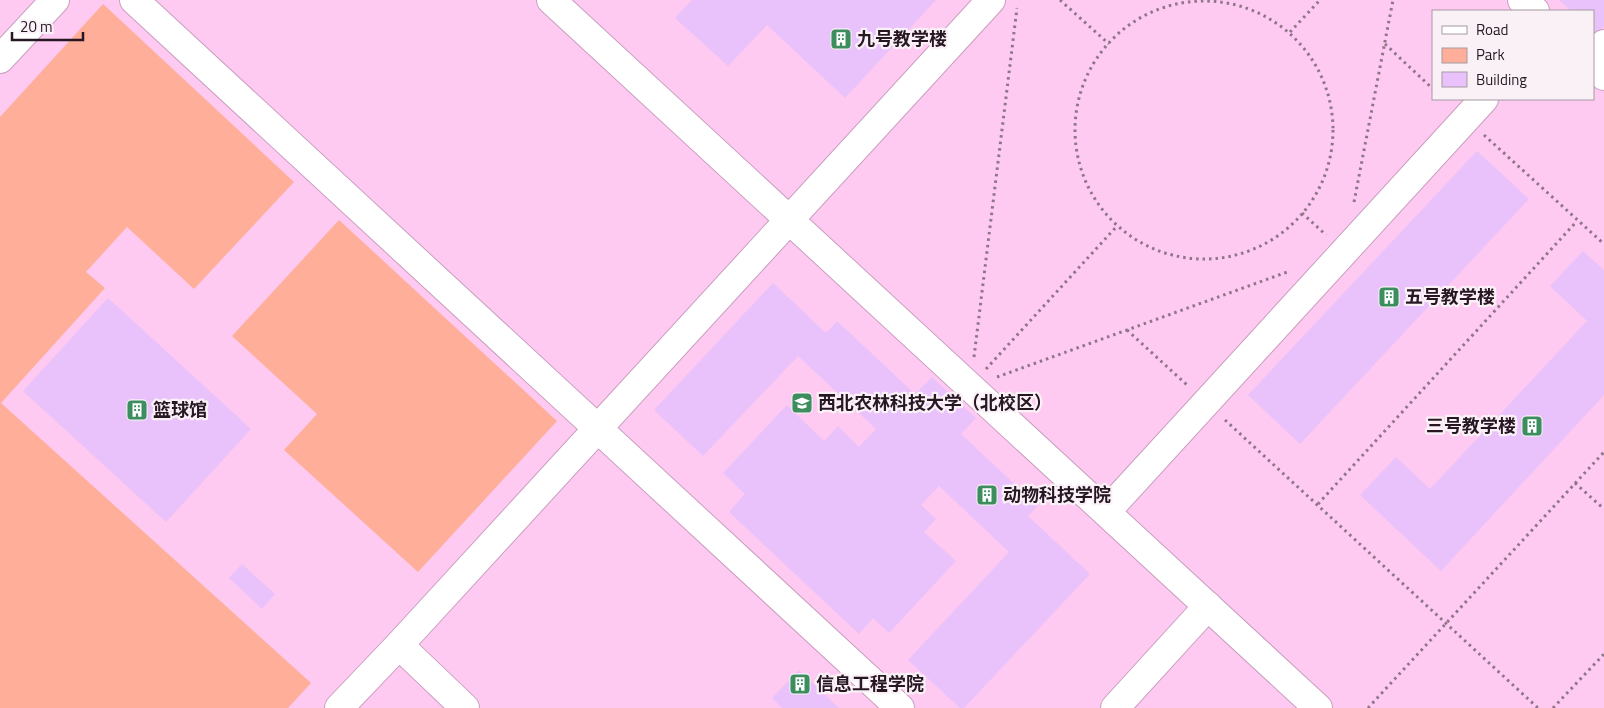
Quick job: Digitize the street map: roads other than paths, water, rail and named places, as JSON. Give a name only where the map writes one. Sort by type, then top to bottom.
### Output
[{"type":"lane","points":[[0,59],[55,0]]},
{"type":"lane","points":[[134,0],[900,708]]},
{"type":"lane","points":[[552,0],[1318,708]]},
{"type":"lane","points":[[339,708],[991,0]]},
{"type":"lane","points":[[1522,0],[1534,10]]},
{"type":"lane","points":[[1594,55],[1604,44]]},
{"type":"lane","points":[[1594,66],[1604,76]]},
{"type":"lane","points":[[1106,512],[1483,100]]},
{"type":"lane","points":[[1115,708],[1208,606]]},
{"type":"lane","points":[[399,645],[465,708]]},
{"type":"place","name":"九号教学楼","points":[[841,39]]},
{"type":"place","name":"五号教学楼","points":[[1389,297]]},
{"type":"place","name":"西北农林科技大学（北校区）","points":[[802,403]]},
{"type":"place","name":"篮球馆","points":[[137,410]]},
{"type":"place","name":"三号教学楼","points":[[1532,426]]},
{"type":"place","name":"动物科技学院","points":[[987,495]]},
{"type":"place","name":"信息工程学院","points":[[800,684]]}]
